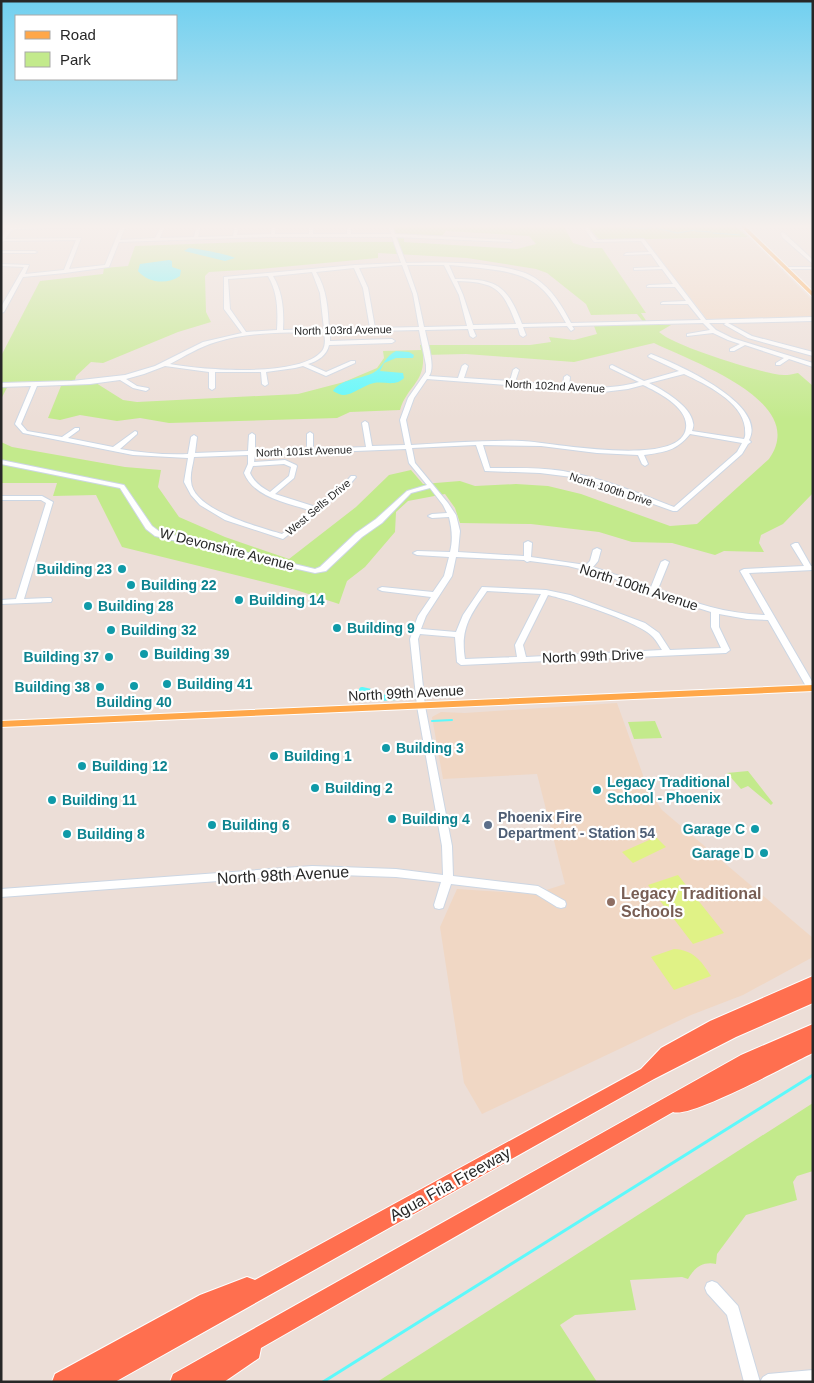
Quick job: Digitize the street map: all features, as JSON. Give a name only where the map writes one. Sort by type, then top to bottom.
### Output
[{"type":"highway","points":[[639,1080],[667,1052],[716,1026],[813,984]]},
{"type":"highway","name":"Agua Fria Freeway","points":[[93,1382],[282,1274],[639,1080],[719,1038],[813,995]]},
{"type":"highway","points":[[181,1382],[747,1061],[813,1031]]},
{"type":"highway","points":[[654,1113],[698,1100],[813,1044]]},
{"type":"highway","points":[[63,1382],[207,1302],[282,1274]]},
{"type":"highway","points":[[204,1382],[227,1368],[293,1319]]},
{"type":"main road","name":"North 99th Avenue","points":[[1,724],[812,688]]},
{"type":"street","points":[[1,312],[14,290]]},
{"type":"street","points":[[227,290],[228,309],[245,334]]},
{"type":"street","points":[[276,290],[282,310],[280,332]]},
{"type":"street","points":[[164,364],[187,370],[212,372],[263,370],[304,364],[321,355],[327,343],[325,306],[320,290]]},
{"type":"street","points":[[365,290],[373,330]]},
{"type":"street","points":[[413,290],[429,365],[426,377],[411,398],[405,411],[403,420],[407,447],[412,463],[452,515],[456,531],[448,576],[422,616],[415,631],[414,647],[421,706],[446,846],[447,879],[439,905]]},
{"type":"street","points":[[458,290],[473,336]]},
{"type":"street","points":[[501,290],[509,298],[523,335]]},
{"type":"street","points":[[545,290],[555,298],[570,327]]},
{"type":"street","points":[[680,290],[714,332],[744,344],[813,365]]},
{"type":"street","points":[[1,299],[9,299]]},
{"type":"street","points":[[663,303],[690,302]]},
{"type":"street","name":"North 103rd Avenue","points":[[1,385],[94,382],[121,378],[164,364],[202,345],[245,334],[422,328],[570,327],[704,321],[813,319]]},
{"type":"street","points":[[727,324],[745,335],[813,354]]},
{"type":"street","points":[[689,335],[714,332]]},
{"type":"street","points":[[327,343],[392,341]]},
{"type":"street","points":[[732,350],[744,344]]},
{"type":"street","points":[[612,367],[684,408],[690,417],[689,432],[748,442],[749,425],[741,408],[720,391],[651,356]]},
{"type":"street","points":[[778,364],[789,357]]},
{"type":"street","points":[[304,364],[326,374],[353,362]]},
{"type":"street","points":[[460,380],[465,366]]},
{"type":"street","points":[[263,370],[265,384]]},
{"type":"street","points":[[512,384],[516,370]]},
{"type":"street","points":[[212,372],[212,388]]},
{"type":"street","name":"North 102nd Avenue","points":[[426,377],[566,388],[609,389],[642,384],[683,372]]},
{"type":"street","points":[[566,388],[568,377]]},
{"type":"street","points":[[121,378],[136,387],[146,389]]},
{"type":"street","name":"North 101st Avenue","points":[[36,384],[18,424],[28,433],[150,455],[251,453],[479,443],[535,443],[640,454],[670,448],[682,441],[689,432]]},
{"type":"street","points":[[365,423],[369,448]]},
{"type":"street","points":[[62,440],[77,429]]},
{"type":"street","points":[[114,450],[135,433]]},
{"type":"street","points":[[310,434],[310,450]]},
{"type":"street","points":[[252,435],[251,464],[247,474],[250,483],[270,495],[317,510]]},
{"type":"street","points":[[193,455],[194,437]]},
{"type":"street","name":"North 100th Drive","points":[[479,443],[487,470],[528,470],[572,475],[598,482],[675,510],[740,453],[748,442]]},
{"type":"street","points":[[640,454],[645,464]]},
{"type":"street","name":"West Sells Drive","points":[[193,455],[187,482],[202,504],[240,522],[283,537],[343,489],[353,477]]},
{"type":"street","name":"W Devonshire Avenue","points":[[1,462],[122,486],[149,527],[158,534],[316,571],[323,569],[358,535],[379,521],[409,492],[431,486]]},
{"type":"street","points":[[251,464],[285,462],[294,466],[292,477],[270,495]]},
{"type":"street","name":"W Devonshire Avenue","points":[[1,468],[13,464]]},
{"type":"street","points":[[1,498],[42,498],[50,502],[19,601]]},
{"type":"street","points":[[432,516],[452,515]]},
{"type":"street","points":[[527,560],[528,543]]},
{"type":"street","points":[[795,545],[811,568]]},
{"type":"street","points":[[588,568],[594,561],[598,550]]},
{"type":"street","name":"North 100th Avenue","points":[[417,552],[564,563],[588,568],[715,612],[747,617],[771,618]]},
{"type":"street","points":[[653,591],[665,562]]},
{"type":"street","points":[[811,568],[744,571],[812,688]]},
{"type":"street","points":[[382,589],[436,596]]},
{"type":"street","points":[[415,631],[458,635],[463,620],[485,589],[546,592],[567,597],[634,621],[656,635],[668,653]]},
{"type":"street","points":[[522,659],[520,645],[546,592]]},
{"type":"street","points":[[1,602],[48,600]]},
{"type":"street","name":"North 99th Drive","points":[[458,635],[461,662],[522,659],[592,652],[668,653],[726,650],[715,627],[715,612]]},
{"type":"street","name":"North 98th Avenue","points":[[1,893],[312,870],[388,873],[538,890],[561,904]]},
{"type":"street","points":[[712,1288],[733,1311],[752,1382]]},
{"type":"street","points":[[768,1382],[813,1378]]},
{"type":"shaded area","points":[[684,290],[801,290],[813,301],[813,317],[707,319]]},
{"type":"shaded area","name":"Legacy Traditional Schools","points":[[617,703],[648,789],[662,810],[813,938],[813,957],[743,995],[691,1015],[482,1114],[464,1083],[440,927],[457,889],[534,894],[565,884],[537,774],[443,779],[432,717],[441,712],[465,713]]},
{"type":"green space","points":[[36,290],[205,290],[206,312],[211,322],[178,332],[103,363],[91,362],[76,376],[74,384],[96,383],[123,400],[137,402],[298,394],[344,382],[377,368],[384,358],[383,351],[421,350],[420,345],[530,345],[551,342],[549,337],[574,340],[597,334],[594,326],[645,324],[637,314],[591,315],[586,304],[568,290],[630,290],[646,313],[641,313],[649,325],[671,325],[659,332],[667,338],[714,357],[764,372],[781,375],[798,373],[813,386],[813,493],[783,524],[761,535],[759,543],[764,552],[724,551],[715,555],[672,543],[632,542],[599,532],[531,524],[460,523],[455,508],[445,494],[408,501],[396,512],[395,532],[365,567],[347,581],[339,604],[296,590],[122,547],[96,495],[53,496],[57,483],[1,483],[1,442],[12,447],[125,467],[161,470],[158,487],[179,517],[225,537],[289,559],[356,507],[389,475],[411,470],[423,484],[460,481],[475,486],[516,484],[548,486],[581,494],[670,526],[697,524],[769,459],[777,438],[774,419],[761,402],[741,386],[694,361],[654,343],[574,362],[466,354],[423,355],[421,372],[400,410],[350,412],[337,418],[169,423],[140,418],[117,421],[80,415],[60,420],[48,418],[63,381],[10,382],[1,399],[1,356]]},
{"type":"green space","points":[[655,721],[662,738],[634,739],[628,722]]},
{"type":"green space","points":[[748,771],[773,803],[771,805],[748,786],[741,789],[727,773]]},
{"type":"green space","points":[[656,837],[666,847],[633,863],[622,852]]},
{"type":"green space","points":[[678,875],[724,933],[693,944],[648,885]]},
{"type":"green space","points":[[674,949],[686,951],[696,957],[711,976],[674,990],[651,957]]},
{"type":"green space","points":[[813,1103],[813,1171],[797,1176],[793,1182],[797,1200],[746,1215],[717,1254],[716,1264],[711,1263],[699,1266],[688,1279],[682,1277],[630,1280],[636,1310],[575,1315],[560,1325],[597,1382],[377,1382]]},
{"type":"water","points":[[396,351],[409,352],[414,355],[413,358],[396,358],[384,363],[380,371],[403,373],[404,378],[401,381],[374,383],[347,395],[341,395],[333,391],[341,384],[373,373]]},
{"type":"waterway","points":[[362,690],[371,692],[378,698],[398,697]]},
{"type":"waterway","points":[[432,721],[452,720]]},
{"type":"waterway","points":[[323,1382],[813,1075]]},
{"type":"place","name":"Building 23","points":[[122,569]]},
{"type":"place","name":"Building 22","points":[[131,585]]},
{"type":"place","name":"Building 14","points":[[239,600]]},
{"type":"place","name":"Building 28","points":[[88,606]]},
{"type":"place","name":"Building 9","points":[[337,628]]},
{"type":"place","name":"Building 32","points":[[111,630]]},
{"type":"place","name":"Building 39","points":[[144,654]]},
{"type":"place","name":"Building 37","points":[[109,657]]},
{"type":"place","name":"Building 41","points":[[167,684]]},
{"type":"place","name":"Building 40","points":[[134,686]]},
{"type":"place","name":"Building 38","points":[[100,687]]},
{"type":"place","name":"Building 3","points":[[386,748]]},
{"type":"place","name":"Building 1","points":[[274,756]]},
{"type":"place","name":"Building 12","points":[[82,766]]},
{"type":"place","name":"Building 2","points":[[315,788]]},
{"type":"place","name":"Legacy Traditional School - Phoenix","points":[[597,790]]},
{"type":"place","name":"Building 11","points":[[52,800]]},
{"type":"place","name":"Building 4","points":[[392,819]]},
{"type":"place","name":"Building 6","points":[[212,825]]},
{"type":"place","name":"Phoenix Fire Department - Station 54","points":[[488,825]]},
{"type":"place","name":"Garage C","points":[[755,829]]},
{"type":"place","name":"Building 8","points":[[67,834]]},
{"type":"place","name":"Garage D","points":[[764,853]]},
{"type":"place","name":"Legacy Traditional Schools","points":[[611,902]]}]
